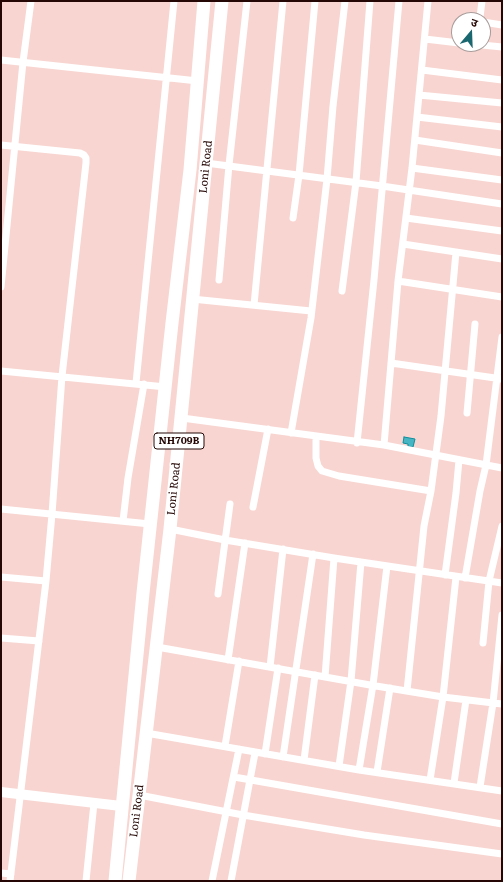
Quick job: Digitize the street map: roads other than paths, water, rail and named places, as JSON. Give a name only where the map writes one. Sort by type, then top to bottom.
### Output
[{"type":"highway","name":"Loni Road","points":[[115,881],[121,806],[150,524],[190,170],[204,1]]},
{"type":"highway","name":"Loni Road","points":[[129,881],[157,647],[182,418],[192,299],[222,1]]},
{"type":"street","points":[[1,287],[16,147],[23,62],[31,1]]},
{"type":"street","points":[[122,521],[140,384],[166,77],[174,1]]},
{"type":"street","points":[[219,280],[248,1]]},
{"type":"street","points":[[254,305],[283,1]]},
{"type":"street","points":[[293,218],[299,175],[315,1]]},
{"type":"street","points":[[291,433],[312,311],[345,1]]},
{"type":"street","points":[[342,291],[356,182],[370,1]]},
{"type":"street","points":[[357,443],[399,1]]},
{"type":"street","points":[[384,446],[398,281],[415,140],[428,1]]},
{"type":"street","points":[[481,12],[482,1]]},
{"type":"street","points":[[491,23],[502,25]]},
{"type":"street","points":[[425,39],[451,41]]},
{"type":"street","points":[[491,47],[502,48]]},
{"type":"street","points":[[1,60],[198,81]]},
{"type":"street","points":[[422,70],[502,80]]},
{"type":"street","points":[[419,95],[502,103]]},
{"type":"street","points":[[417,117],[502,127]]},
{"type":"street","points":[[415,140],[502,152]]},
{"type":"street","points":[[1,145],[80,153],[86,158],[62,376],[46,581],[11,878],[1,873]]},
{"type":"street","points":[[206,163],[356,182],[502,204]]},
{"type":"street","points":[[412,168],[502,180]]},
{"type":"street","points":[[1,202],[9,203]]},
{"type":"street","points":[[406,218],[502,231]]},
{"type":"street","points":[[403,244],[502,259]]},
{"type":"street","points":[[407,691],[424,526],[431,492],[446,371],[456,252]]},
{"type":"street","points":[[398,281],[502,297]]},
{"type":"street","points":[[192,299],[312,311]]},
{"type":"street","points":[[467,413],[475,324]]},
{"type":"street","points":[[466,578],[500,379],[502,337]]},
{"type":"street","points":[[391,363],[500,379]]},
{"type":"street","points":[[1,370],[166,387]]},
{"type":"street","points":[[182,418],[384,446],[502,468]]},
{"type":"street","points":[[253,507],[268,429]]},
{"type":"street","points":[[316,437],[316,458],[318,466],[322,471],[339,476],[431,492]]},
{"type":"street","points":[[444,575],[456,493],[459,460]]},
{"type":"street","points":[[218,594],[230,504]]},
{"type":"street","points":[[1,509],[150,524]]},
{"type":"street","points":[[483,643],[489,581],[502,526]]},
{"type":"street","points":[[170,529],[225,540],[334,558],[502,583]]},
{"type":"street","points":[[228,660],[245,543]]},
{"type":"street","points":[[270,667],[283,549]]},
{"type":"street","points":[[283,757],[297,672],[313,554]]},
{"type":"street","points":[[324,677],[334,558]]},
{"type":"street","points":[[339,766],[351,682],[361,562]]},
{"type":"street","points":[[358,770],[373,686],[387,566]]},
{"type":"street","points":[[1,577],[46,581]]},
{"type":"street","points":[[430,780],[443,697],[456,577]]},
{"type":"street","points":[[480,787],[493,703],[502,615]]},
{"type":"street","points":[[1,638],[39,640]]},
{"type":"street","points":[[157,647],[373,686],[443,697],[502,704]]},
{"type":"street","points":[[225,746],[239,661]]},
{"type":"street","points":[[265,754],[278,668]]},
{"type":"street","points":[[304,760],[315,675]]},
{"type":"street","points":[[378,772],[390,688]]},
{"type":"street","points":[[454,783],[466,700]]},
{"type":"street","points":[[146,733],[358,770],[502,791]]},
{"type":"street","points":[[212,881],[239,749]]},
{"type":"street","points":[[231,881],[255,753]]},
{"type":"street","points":[[234,777],[502,824]]},
{"type":"street","points":[[1,792],[121,806]]},
{"type":"street","points":[[139,795],[226,812],[364,835],[502,854]]},
{"type":"street","points":[[86,881],[94,803]]}]
